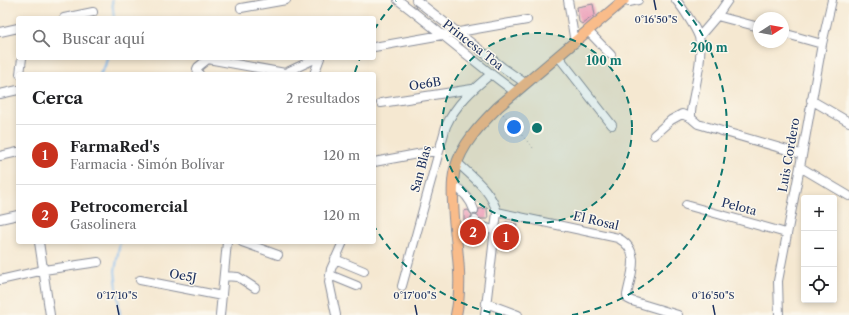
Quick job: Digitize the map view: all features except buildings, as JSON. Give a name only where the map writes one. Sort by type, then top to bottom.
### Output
[{"type":"main road","points":[[456,315],[460,280],[453,185],[455,169],[468,141],[481,123],[498,107],[624,0]]},
{"type":"street","points":[[240,8],[286,0]]},
{"type":"street","name":"Princesa Toa","points":[[398,0],[515,92]]},
{"type":"street","name":"Princesa Toa","points":[[416,0],[502,67],[525,83]]},
{"type":"street","points":[[568,0],[575,43]]},
{"type":"street","points":[[624,0],[630,2],[638,0]]},
{"type":"street","points":[[676,0],[699,37],[699,65],[691,118]]},
{"type":"street","points":[[699,37],[717,16],[728,0]]},
{"type":"street","name":"Luis Cordero","points":[[779,315],[778,281],[786,233],[800,167],[801,154],[822,44],[832,0]]},
{"type":"street","points":[[74,16],[93,12]]},
{"type":"street","points":[[717,16],[753,25]]},
{"type":"street","points":[[376,47],[440,34],[528,20]]},
{"type":"street","points":[[0,32],[16,28]]},
{"type":"street","points":[[588,31],[611,55]]},
{"type":"street","points":[[789,35],[822,44]]},
{"type":"street","points":[[558,56],[612,126]]},
{"type":"street","points":[[20,72],[22,60]]},
{"type":"street","points":[[198,72],[198,67],[206,60]]},
{"type":"street","points":[[216,60],[280,72]]},
{"type":"street","points":[[287,72],[314,60]]},
{"type":"street","points":[[314,72],[318,60]]},
{"type":"street","name":"San Blas","points":[[402,286],[446,126],[451,115],[472,89],[491,74]]},
{"type":"street","name":"Oe6B","points":[[381,104],[472,89]]},
{"type":"street","points":[[0,94],[16,90]]},
{"type":"street","points":[[811,100],[849,122]]},
{"type":"street","points":[[654,135],[677,116],[682,114],[691,118],[698,124],[801,154]]},
{"type":"street","points":[[376,162],[439,150]]},
{"type":"street","points":[[0,156],[16,152]]},
{"type":"street","points":[[458,163],[489,192],[494,201],[497,212],[485,315]]},
{"type":"street","points":[[800,167],[849,196]]},
{"type":"street","points":[[453,185],[462,190],[468,197],[474,210]]},
{"type":"street","name":"Pelota","points":[[686,205],[786,233]]},
{"type":"street","name":"El Rosal","points":[[497,212],[618,238],[626,242],[631,248],[633,256],[633,265],[627,295],[628,299],[678,315]]},
{"type":"street","points":[[0,219],[16,215]]},
{"type":"street","points":[[456,241],[467,233],[474,223],[495,231]]},
{"type":"street","points":[[39,244],[50,315]]},
{"type":"street","points":[[220,315],[227,244]]},
{"type":"street","points":[[248,244],[278,255]]},
{"type":"street","points":[[336,315],[329,282],[335,259],[342,244]]},
{"type":"street","points":[[335,259],[364,270]]},
{"type":"street","points":[[0,280],[44,270],[98,262]]},
{"type":"street","points":[[330,275],[357,286]]},
{"type":"street","points":[[224,276],[238,277],[255,288]]},
{"type":"street","name":"Oe5J","points":[[140,280],[222,296]]},
{"type":"street","points":[[486,303],[518,315]]},
{"type":"path","points":[[498,107],[534,149]]},
{"type":"waterway","points":[[112,0],[114,16]]},
{"type":"waterway","points":[[101,72],[106,60]]},
{"type":"waterway","points":[[120,244],[115,271],[120,315]]},
{"type":"place","name":"Petrocomercial","points":[[473,232]]},
{"type":"place","name":"FarmaRed's","points":[[506,237]]}]
